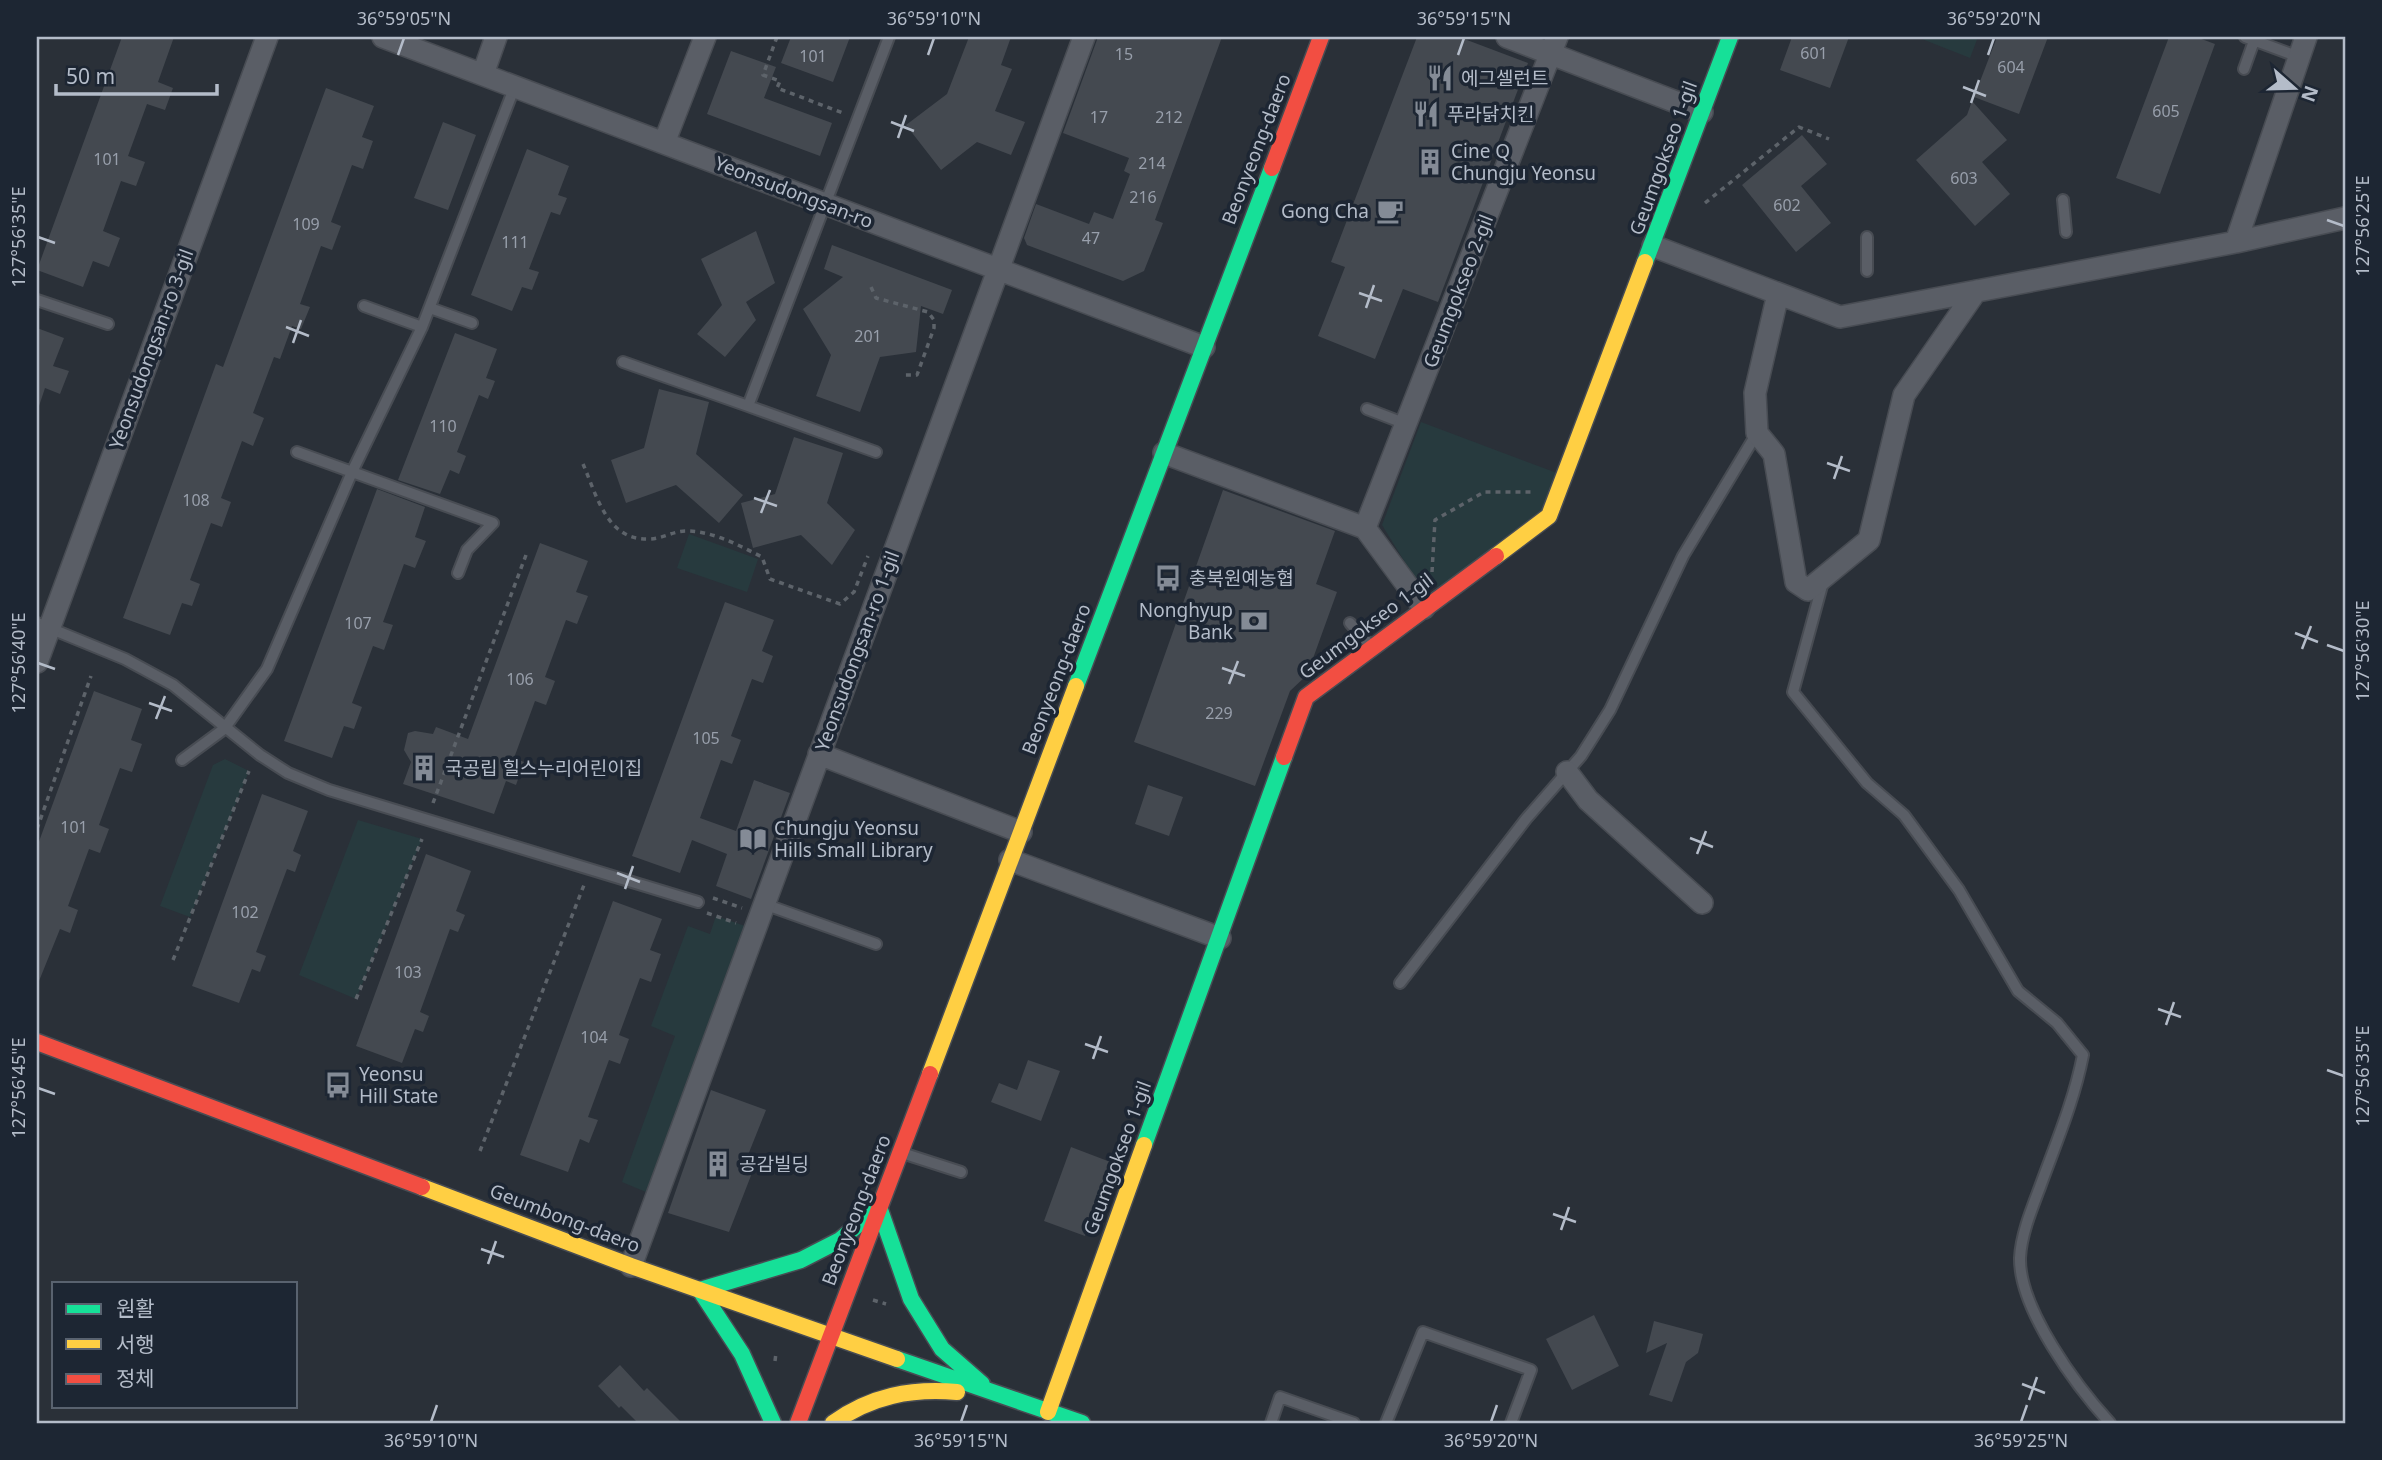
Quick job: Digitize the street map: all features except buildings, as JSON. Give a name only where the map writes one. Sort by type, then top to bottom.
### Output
[{"type":"street","name":"Yeonsudongsan-ro 3-gil","points":[[37,662],[43,625],[267,37]]},
{"type":"street","name":"Yeonsudongsan-ro","points":[[383,37],[1204,346]]},
{"type":"street","points":[[483,74],[496,37]]},
{"type":"street","points":[[664,143],[705,37]]},
{"type":"street","name":"Yeonsudongsan-ro 1-gil","points":[[631,1266],[757,907],[819,754],[1084,37]]},
{"type":"street","name":"Beonyeong-daero","points":[[798,1423],[1321,37]]},
{"type":"street","points":[[1507,37],[1554,45],[1702,112]]},
{"type":"street","name":"Geumgokseo 1-gil","points":[[1048,1412],[1306,697],[1549,516],[1730,37]]},
{"type":"street","points":[[2236,242],[2306,37]]},
{"type":"street","name":"Geumgokseo 2-gil","points":[[1365,528],[1554,45]]},
{"type":"street","points":[[1653,246],[1840,317],[2236,242],[2345,218]]},
{"type":"street","points":[[1778,294],[1755,393],[1757,433],[1774,454],[1796,582],[1808,590],[1869,540],[1904,395],[1976,291]]},
{"type":"street","points":[[1164,453],[1365,528],[1424,608]]},
{"type":"street","points":[[819,754],[1021,832]]},
{"type":"street","points":[[1567,772],[1588,800],[1702,903]]},
{"type":"street","points":[[1010,860],[1220,938]]},
{"type":"street","name":"Geumbong-daero","points":[[37,1042],[631,1266],[1082,1423]]},
{"type":"street","points":[[774,1423],[756,1376],[740,1345],[700,1290],[801,1259],[840,1240],[879,1207],[911,1299],[942,1349],[996,1395]]},
{"type":"street","points":[[833,1423],[846,1413],[872,1401],[923,1388],[996,1395]]},
{"type":"lane","points":[[748,406],[889,37]]},
{"type":"lane","points":[[2244,69],[2250,39],[2299,57]]},
{"type":"lane","points":[[182,760],[224,729],[267,670],[352,472],[422,327],[515,86]]},
{"type":"lane","points":[[2063,200],[2066,232]]},
{"type":"lane","points":[[1867,237],[1867,271]]},
{"type":"lane","points":[[37,300],[107,324]]},
{"type":"lane","points":[[365,306],[422,327]]},
{"type":"lane","points":[[430,308],[472,323]]},
{"type":"lane","points":[[623,362],[877,452]]},
{"type":"lane","points":[[1367,410],[1406,424]]},
{"type":"lane","points":[[1401,983],[1526,819],[1567,772],[1610,710],[1683,556],[1757,433]]},
{"type":"lane","points":[[297,452],[493,523],[467,550],[458,573]]},
{"type":"lane","points":[[1823,580],[1793,692],[1867,783],[1904,815],[1959,890],[2018,991],[2057,1023],[2083,1055],[2077,1086],[2031,1212],[2020,1257],[2023,1288],[2048,1336],[2088,1398],[2110,1423]]},
{"type":"lane","points":[[1350,623],[1372,647]]},
{"type":"lane","points":[[43,625],[125,659],[173,685],[224,729],[288,773],[329,790],[698,901]]},
{"type":"lane","points":[[757,907],[876,944]]},
{"type":"lane","points":[[900,1152],[961,1172]]},
{"type":"lane","points":[[1386,1423],[1423,1332],[1531,1370],[1511,1423]]},
{"type":"lane","points":[[1271,1423],[1280,1397],[1354,1423]]},
{"type":"path","points":[[778,37],[763,75],[780,81],[777,88],[845,113]]},
{"type":"path","points":[[1706,203],[1799,127],[1829,139]]},
{"type":"path","points":[[871,287],[876,298],[928,312],[934,320],[934,328],[917,375],[905,375]]},
{"type":"path","points":[[583,464],[608,521],[623,534],[653,539],[687,531],[728,539],[762,557],[770,579],[840,604],[854,592],[872,546]]},
{"type":"path","points":[[1431,584],[1435,520],[1484,492],[1558,492]]},
{"type":"path","points":[[433,803],[526,555]]},
{"type":"path","points":[[37,829],[91,676]]},
{"type":"path","points":[[173,960],[249,771]]},
{"type":"path","points":[[356,999],[422,839]]},
{"type":"path","points":[[480,1151],[585,883]]},
{"type":"path","points":[[698,901],[757,907]]},
{"type":"path","points":[[698,901],[745,926]]},
{"type":"green space","points":[[1917,37],[1978,37],[1970,58]]},
{"type":"green space","points":[[1421,422],[1565,476],[1549,516],[1448,591],[1414,577],[1382,525]]},
{"type":"green space","points":[[689,534],[758,559],[747,592],[677,568]]},
{"type":"green space","points":[[225,759],[249,771],[190,917],[160,906],[213,765]]},
{"type":"green space","points":[[358,820],[422,839],[356,999],[299,975]]},
{"type":"green space","points":[[716,916],[745,926],[646,1192],[622,1182],[675,1036],[651,1026],[688,926],[710,934]]},
{"type":"traffic: fast","points":[[1645,262],[1730,37]]},
{"type":"traffic: fast","points":[[1076,686],[1272,168]]},
{"type":"traffic: fast","points":[[1144,1145],[1284,757]]},
{"type":"traffic: fast","points":[[773,1423],[742,1354],[700,1290],[801,1260],[840,1240],[879,1207],[911,1299],[942,1349],[982,1384]]},
{"type":"traffic: fast","points":[[897,1359],[1082,1423]]},
{"type":"traffic: slow","points":[[1496,556],[1549,516],[1645,262]]},
{"type":"traffic: slow","points":[[930,1074],[1076,686]]},
{"type":"traffic: slow","points":[[1048,1412],[1144,1145]]},
{"type":"traffic: slow","points":[[422,1187],[631,1266],[897,1359]]},
{"type":"traffic: slow","points":[[833,1423],[862,1406],[892,1396],[924,1391],[957,1392]]},
{"type":"traffic: jam","points":[[1272,168],[1321,37]]},
{"type":"traffic: jam","points":[[1284,757],[1306,697],[1496,556]]},
{"type":"traffic: jam","points":[[37,1042],[422,1187]]},
{"type":"traffic: jam","points":[[798,1423],[930,1074]]},
{"type":"place","name":"에그셀런트","points":[[1440,78]]},
{"type":"place","name":"푸라닭치킨","points":[[1426,114]]},
{"type":"place","name":"Cine Q Chungju Yeonsu","points":[[1430,162]]},
{"type":"place","name":"Gong Cha","points":[[1390,211]]},
{"type":"place","name":"충북원예농협","points":[[1168,578]]},
{"type":"place","name":"Nonghyup Bank","points":[[1254,621]]},
{"type":"place","name":"국공립 힐스누리어린이집","points":[[424,768]]},
{"type":"place","name":"Chungju Yeonsu Hills Small Library","points":[[753,839]]},
{"type":"place","name":"Yeonsu Hill State","points":[[338,1085]]},
{"type":"place","name":"공감빌딩","points":[[718,1164]]}]
